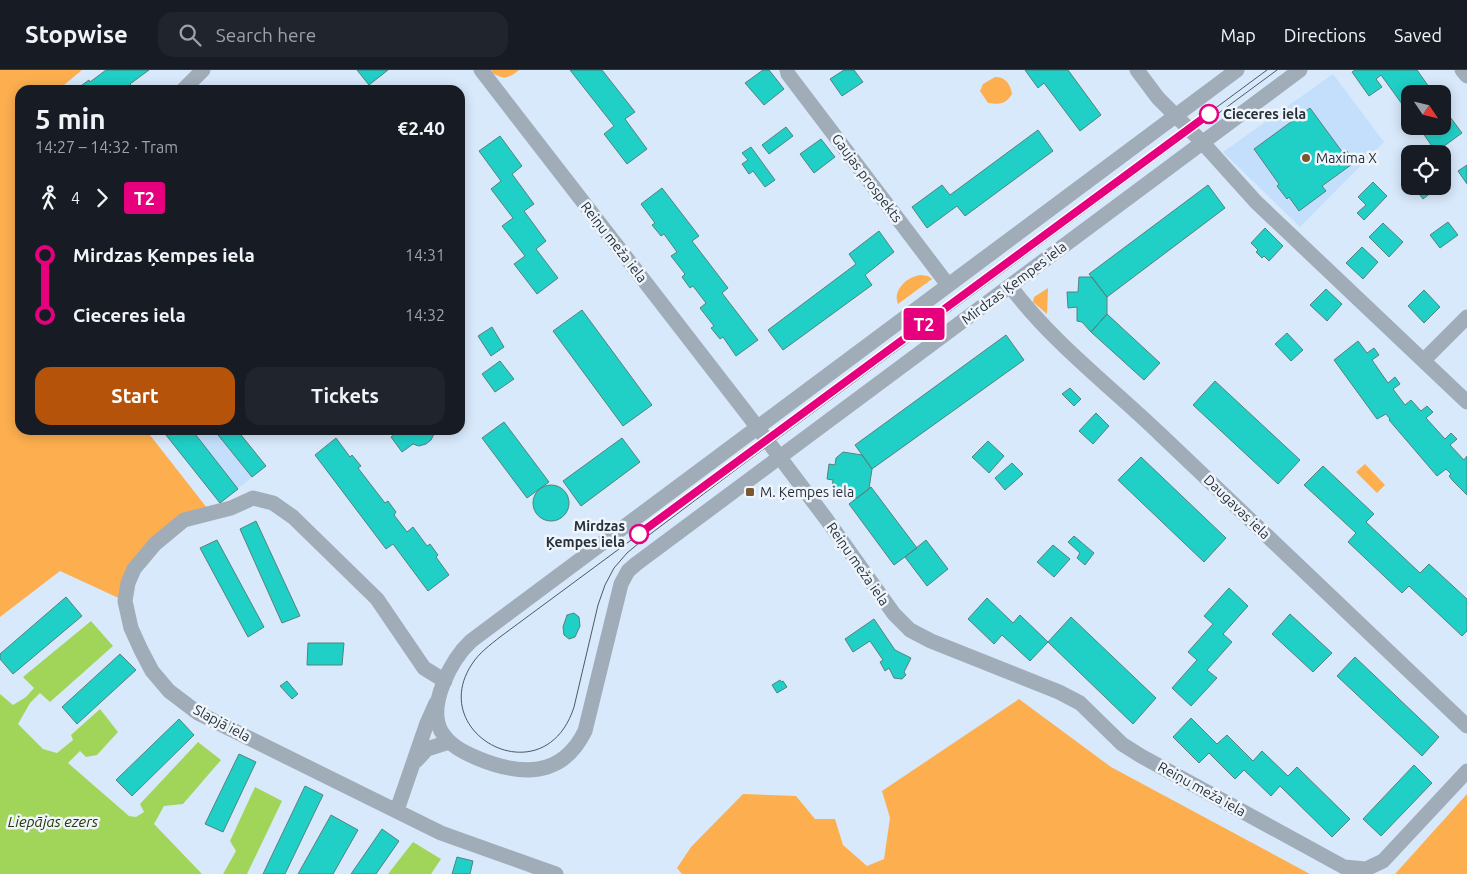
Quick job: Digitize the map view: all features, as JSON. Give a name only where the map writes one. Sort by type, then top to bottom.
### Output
[{"type":"street","points":[[188,85],[202,70]]},
{"type":"street","name":"Reiņu meža iela","points":[[480,70],[758,428],[894,614],[910,630],[931,641],[1059,692],[1080,703],[1122,744],[1141,756],[1344,867],[1366,869],[1383,861],[1467,771]]},
{"type":"street","name":"Gaujas prospekts","points":[[787,70],[788,74],[948,286]]},
{"type":"street","points":[[1137,70],[1158,98],[1202,142],[1256,202],[1467,402]]},
{"type":"street","name":"Mirdzas Ķempes iela","points":[[1237,70],[471,641],[457,656],[445,681],[440,697],[437,717],[441,731],[450,742],[465,753],[515,770],[538,770],[558,763],[570,754],[585,731],[621,584],[628,571],[1300,70]]},
{"type":"street","points":[[1462,70],[1467,76]]},
{"type":"street","name":"Daugavas iela","points":[[1010,286],[1067,348],[1139,413],[1467,726]]},
{"type":"street","points":[[1424,360],[1467,317]]},
{"type":"street","name":"Slapjā iela","points":[[445,681],[424,668],[377,599],[316,542],[293,517],[273,503],[253,498],[231,508],[184,520],[155,544],[134,569],[128,583],[125,601],[131,628],[152,671],[169,691],[198,713],[441,833],[556,874]]},
{"type":"street","name":"Mirdzas Ķempes iela","points":[[397,810],[426,723],[440,697]]},
{"type":"street","name":"Mirdzas Ķempes iela","points":[[413,764],[427,749],[450,742]]},
{"type":"shaded area","points":[[0,70],[82,70],[64,85],[15,85],[15,435],[150,435],[211,513],[155,544],[125,601],[60,571],[0,617]]},
{"type":"shaded area","points":[[492,70],[519,70],[512,75],[502,77],[495,75],[491,72]]},
{"type":"shaded area","points":[[1333,74],[1384,142],[1300,227],[1223,152]]},
{"type":"shaded area","points":[[995,77],[1002,78],[1007,82],[1012,94],[1005,102],[999,104],[988,103],[980,91],[983,84]]},
{"type":"shaded area","points":[[921,275],[932,279],[898,304],[897,294],[902,285],[911,278]]},
{"type":"shaded area","points":[[1048,288],[1047,314],[1033,302],[1034,297]]},
{"type":"shaded area","points":[[166,435],[241,435],[266,466],[220,503]]},
{"type":"shaded area","points":[[1365,464],[1385,485],[1377,493],[1356,472]]},
{"type":"shaded area","points":[[1019,699],[1111,767],[1310,874],[682,874],[677,868],[691,847],[743,794],[796,796],[815,819],[835,819],[843,845],[867,866],[884,859],[890,818],[882,791]]},
{"type":"shaded area","points":[[1467,794],[1467,874],[1395,874]]},
{"type":"water","name":"Liepājas ezers","points":[[91,621],[113,646],[50,702],[40,693],[30,703],[18,724],[43,749],[57,753],[73,740],[71,735],[100,709],[118,732],[97,755],[86,757],[80,751],[68,763],[129,816],[136,817],[144,812],[140,804],[198,742],[221,760],[183,804],[164,806],[154,824],[202,874],[0,874],[0,694],[13,705],[26,697],[34,688],[23,677]]},
{"type":"water","points":[[255,787],[282,801],[247,874],[223,874],[236,851],[230,841]]},
{"type":"water","points":[[413,842],[441,859],[431,874],[388,874]]},
{"type":"building","points":[[106,70],[149,70],[131,85],[82,85],[89,80],[90,82]]},
{"type":"building","points":[[357,70],[388,70],[369,85]]},
{"type":"building","points":[[570,70],[602,70],[635,112],[625,119],[647,149],[627,164],[604,134],[614,126]]},
{"type":"building","points":[[763,70],[769,70],[784,89],[764,105],[745,83]]},
{"type":"building","points":[[844,70],[854,70],[863,82],[842,96],[830,79]]},
{"type":"building","points":[[1025,70],[1068,70],[1101,115],[1080,131],[1044,83],[1038,88]]},
{"type":"building","points":[[1355,70],[1417,70],[1428,85],[1401,85],[1401,103],[1381,75],[1376,79],[1382,87],[1369,96],[1352,72]]},
{"type":"building","name":"Maxima X","points":[[1310,108],[1343,153],[1347,151],[1355,162],[1322,186],[1326,191],[1299,211],[1289,197],[1287,199],[1277,186],[1279,184],[1254,149]]},
{"type":"building","points":[[1451,118],[1462,133],[1446,145],[1431,145],[1424,135],[1451,135]]},
{"type":"building","points":[[786,127],[793,136],[769,154],[762,145]]},
{"type":"building","points":[[1038,130],[1053,151],[965,216],[957,206],[927,228],[912,207],[942,185],[950,195]]},
{"type":"building","points":[[500,136],[522,166],[512,174],[534,204],[524,211],[546,241],[536,249],[558,278],[537,294],[514,264],[525,256],[502,226],[513,218],[491,189],[501,181],[479,151]]},
{"type":"building","points":[[821,139],[835,157],[814,173],[800,154]]},
{"type":"building","points":[[751,147],[775,180],[765,187],[753,171],[749,174],[742,164],[748,160],[742,153]]},
{"type":"building","points":[[1467,165],[1467,184],[1458,171]]},
{"type":"building","points":[[1373,182],[1387,196],[1364,220],[1357,213],[1366,205],[1358,197]]},
{"type":"building","points":[[1208,185],[1225,208],[1107,297],[1089,274]]},
{"type":"building","points":[[662,188],[699,236],[692,241],[728,288],[722,293],[758,340],[736,356],[723,337],[720,339],[711,328],[714,326],[700,308],[706,303],[693,286],[690,288],[682,277],[685,274],[671,256],[677,252],[664,234],[661,236],[652,225],[655,223],[641,204]]},
{"type":"building","points":[[1420,195],[1428,195],[1423,199]]},
{"type":"building","points":[[1448,222],[1458,235],[1440,248],[1430,235]]},
{"type":"building","points":[[1383,223],[1403,242],[1389,257],[1369,237]]},
{"type":"building","points":[[1265,228],[1283,246],[1269,261],[1264,256],[1262,258],[1256,252],[1258,250],[1251,243]]},
{"type":"building","points":[[879,231],[894,252],[865,275],[872,285],[783,350],[768,330],[856,264],[849,254]]},
{"type":"building","points":[[1362,247],[1378,262],[1363,279],[1346,263]]},
{"type":"building","points":[[1079,277],[1092,277],[1107,297],[1107,314],[1091,332],[1082,322],[1077,321],[1077,307],[1068,308],[1067,292],[1078,292]]},
{"type":"building","points":[[1326,289],[1342,304],[1327,321],[1310,305]]},
{"type":"building","points":[[1424,290],[1440,307],[1424,323],[1408,306]]},
{"type":"building","points":[[582,310],[652,405],[623,426],[553,331]]},
{"type":"building","points":[[1107,314],[1160,363],[1144,380],[1091,332]]},
{"type":"building","points":[[492,327],[504,347],[491,356],[478,336]]},
{"type":"building","points":[[1287,333],[1303,350],[1291,361],[1275,344]]},
{"type":"building","points":[[1006,335],[1024,360],[872,469],[855,445]]},
{"type":"building","points":[[1358,341],[1367,353],[1374,348],[1379,355],[1372,360],[1388,383],[1395,377],[1400,384],[1393,389],[1405,405],[1411,400],[1421,411],[1427,406],[1433,412],[1426,418],[1445,439],[1451,433],[1457,439],[1450,445],[1464,460],[1467,456],[1467,495],[1453,481],[1449,476],[1451,474],[1446,469],[1437,476],[1386,414],[1377,419],[1334,360]]},
{"type":"building","points":[[500,361],[514,379],[495,392],[482,374]]},
{"type":"building","points":[[1215,381],[1300,460],[1278,484],[1193,405]]},
{"type":"building","points":[[1070,388],[1081,399],[1074,406],[1062,394]]},
{"type":"building","points":[[1096,413],[1109,426],[1093,444],[1079,431]]},
{"type":"building","points":[[504,422],[549,482],[527,498],[482,438]]},
{"type":"building","points":[[166,435],[196,435],[238,489],[220,503]]},
{"type":"building","points":[[218,435],[241,435],[266,466],[252,477]]},
{"type":"building","points":[[394,435],[434,435],[426,444],[419,446],[413,444],[402,452],[391,437]]},
{"type":"building","points":[[336,438],[350,457],[352,455],[361,466],[358,468],[385,503],[388,501],[396,512],[394,515],[407,532],[413,527],[427,546],[430,544],[438,555],[436,557],[449,575],[428,591],[393,544],[386,549],[315,455]]},
{"type":"building","points":[[622,438],[640,462],[581,506],[563,481]]},
{"type":"building","points":[[988,441],[1004,456],[989,473],[972,457]]},
{"type":"building","points":[[843,452],[862,455],[872,469],[869,489],[857,498],[836,496],[832,489],[833,480],[827,479],[829,464],[835,465],[836,458]]},
{"type":"building","points":[[1141,457],[1226,538],[1204,562],[1118,480]]},
{"type":"building","points":[[1012,463],[1023,474],[1005,490],[995,478]]},
{"type":"building","points":[[1323,466],[1374,514],[1366,522],[1420,573],[1429,564],[1467,599],[1467,631],[1462,636],[1409,586],[1402,593],[1348,542],[1356,533],[1304,485]]},
{"type":"building","points":[[551,485],[564,490],[569,503],[564,516],[551,521],[538,516],[533,503],[538,490]]},
{"type":"building","points":[[871,487],[917,548],[894,565],[849,504]]},
{"type":"building","points":[[256,521],[300,616],[282,623],[240,529]]},
{"type":"building","points":[[1074,536],[1094,553],[1085,565],[1077,558],[1080,553],[1068,542]]},
{"type":"building","points":[[217,540],[264,627],[248,637],[200,548]]},
{"type":"building","points":[[926,540],[948,569],[927,586],[905,557]]},
{"type":"building","points":[[1053,545],[1070,559],[1054,577],[1037,562]]},
{"type":"building","points":[[1229,588],[1248,606],[1223,634],[1232,642],[1207,670],[1217,678],[1191,706],[1172,688],[1197,660],[1188,652],[1213,624],[1204,616]]},
{"type":"building","points":[[66,597],[82,616],[13,674],[0,659],[0,654]]},
{"type":"building","points":[[987,598],[1013,623],[1020,615],[1048,642],[1030,661],[1002,635],[994,644],[968,619]]},
{"type":"building","points":[[574,613],[579,617],[580,626],[575,637],[569,639],[564,635],[563,627],[567,615]]},
{"type":"building","points":[[1290,614],[1332,653],[1313,672],[1272,634]]},
{"type":"building","points":[[1071,617],[1156,698],[1133,724],[1048,642]]},
{"type":"building","points":[[874,619],[895,650],[911,658],[904,672],[906,675],[902,679],[894,678],[889,668],[885,671],[880,662],[883,660],[870,641],[853,652],[845,639]]},
{"type":"building","points":[[308,643],[344,643],[342,665],[307,665]]},
{"type":"building","points":[[120,654],[136,670],[77,724],[62,707]]},
{"type":"building","points":[[1355,657],[1439,737],[1422,756],[1337,676]]},
{"type":"building","points":[[780,680],[787,687],[777,693],[772,685]]},
{"type":"building","points":[[287,681],[298,694],[292,699],[280,686]]},
{"type":"building","points":[[1191,718],[1217,744],[1227,735],[1253,761],[1262,751],[1288,776],[1297,767],[1350,819],[1332,837],[1280,786],[1271,796],[1244,770],[1235,779],[1209,753],[1199,763],[1173,737]]},
{"type":"building","points":[[179,719],[194,735],[132,796],[116,780]]},
{"type":"building","points":[[239,754],[256,762],[223,832],[205,824]]},
{"type":"building","points":[[1414,765],[1432,783],[1381,836],[1363,819]]},
{"type":"building","points":[[305,786],[323,795],[285,874],[263,874]]},
{"type":"building","points":[[331,815],[358,830],[333,874],[298,874]]},
{"type":"building","points":[[382,829],[399,841],[376,874],[351,874]]},
{"type":"building","points":[[457,857],[473,861],[470,874],[452,874]]},
{"type":"tram line","points":[[1267,70],[489,646],[472,664],[462,690],[464,713],[476,733],[494,746],[517,752],[539,749],[559,734],[574,707],[598,605],[605,585],[614,568],[627,553],[746,462],[1277,70]]},
{"type":"tram line","name":"T2","points":[[639,534],[1209,114]]},
{"type":"place","name":"Cieceres iela","points":[[1209,114]]},
{"type":"place","name":"Maxima X","points":[[1306,158]]},
{"type":"place","name":"M. Ķempes iela","points":[[750,492]]},
{"type":"place","name":"Mirdzas Ķempes iela","points":[[639,534]]}]
